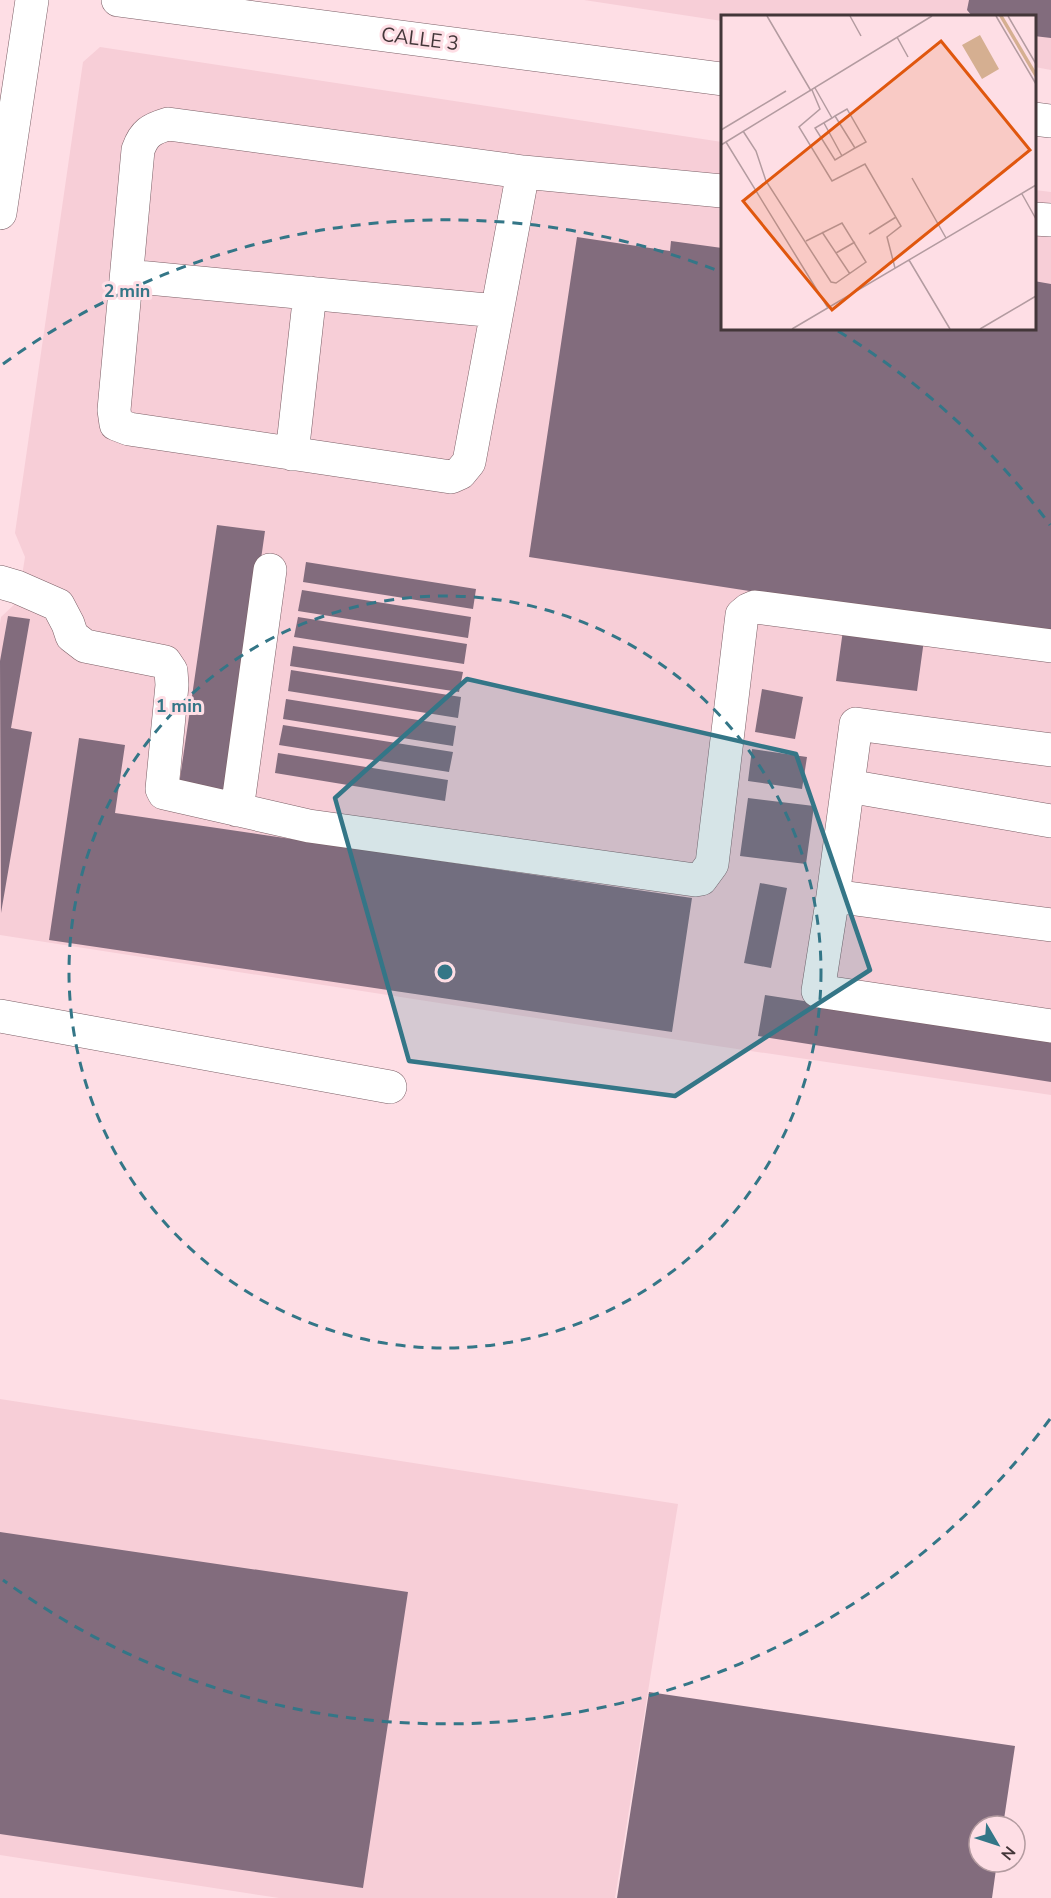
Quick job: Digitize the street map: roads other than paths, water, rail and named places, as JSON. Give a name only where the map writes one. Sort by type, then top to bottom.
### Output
[{"type":"street","points":[[0,213],[32,0]]},
{"type":"street","name":"CALLE 3","points":[[118,0],[721,78]]},
{"type":"street","points":[[1036,119],[1051,121]]},
{"type":"street","points":[[523,172],[470,462],[460,472],[451,477],[129,429],[116,424],[114,410],[138,150],[143,138],[151,129],[168,124],[523,172],[721,191]]},
{"type":"street","points":[[1036,219],[1051,220]]},
{"type":"street","points":[[127,276],[497,310]]},
{"type":"street","points":[[292,454],[310,294]]},
{"type":"street","points":[[237,810],[270,570]]},
{"type":"street","points":[[0,582],[58,604],[72,636],[85,646],[165,662],[171,671],[172,685],[162,789],[164,793],[309,826],[695,880],[701,879],[712,864],[742,615],[748,610],[755,607],[1051,646]]},
{"type":"street","points":[[1051,750],[856,724],[818,991],[1051,1026]]},
{"type":"street","points":[[848,786],[1051,821]]},
{"type":"street","points":[[832,896],[1051,925]]},
{"type":"street","points":[[0,1016],[390,1087]]}]
